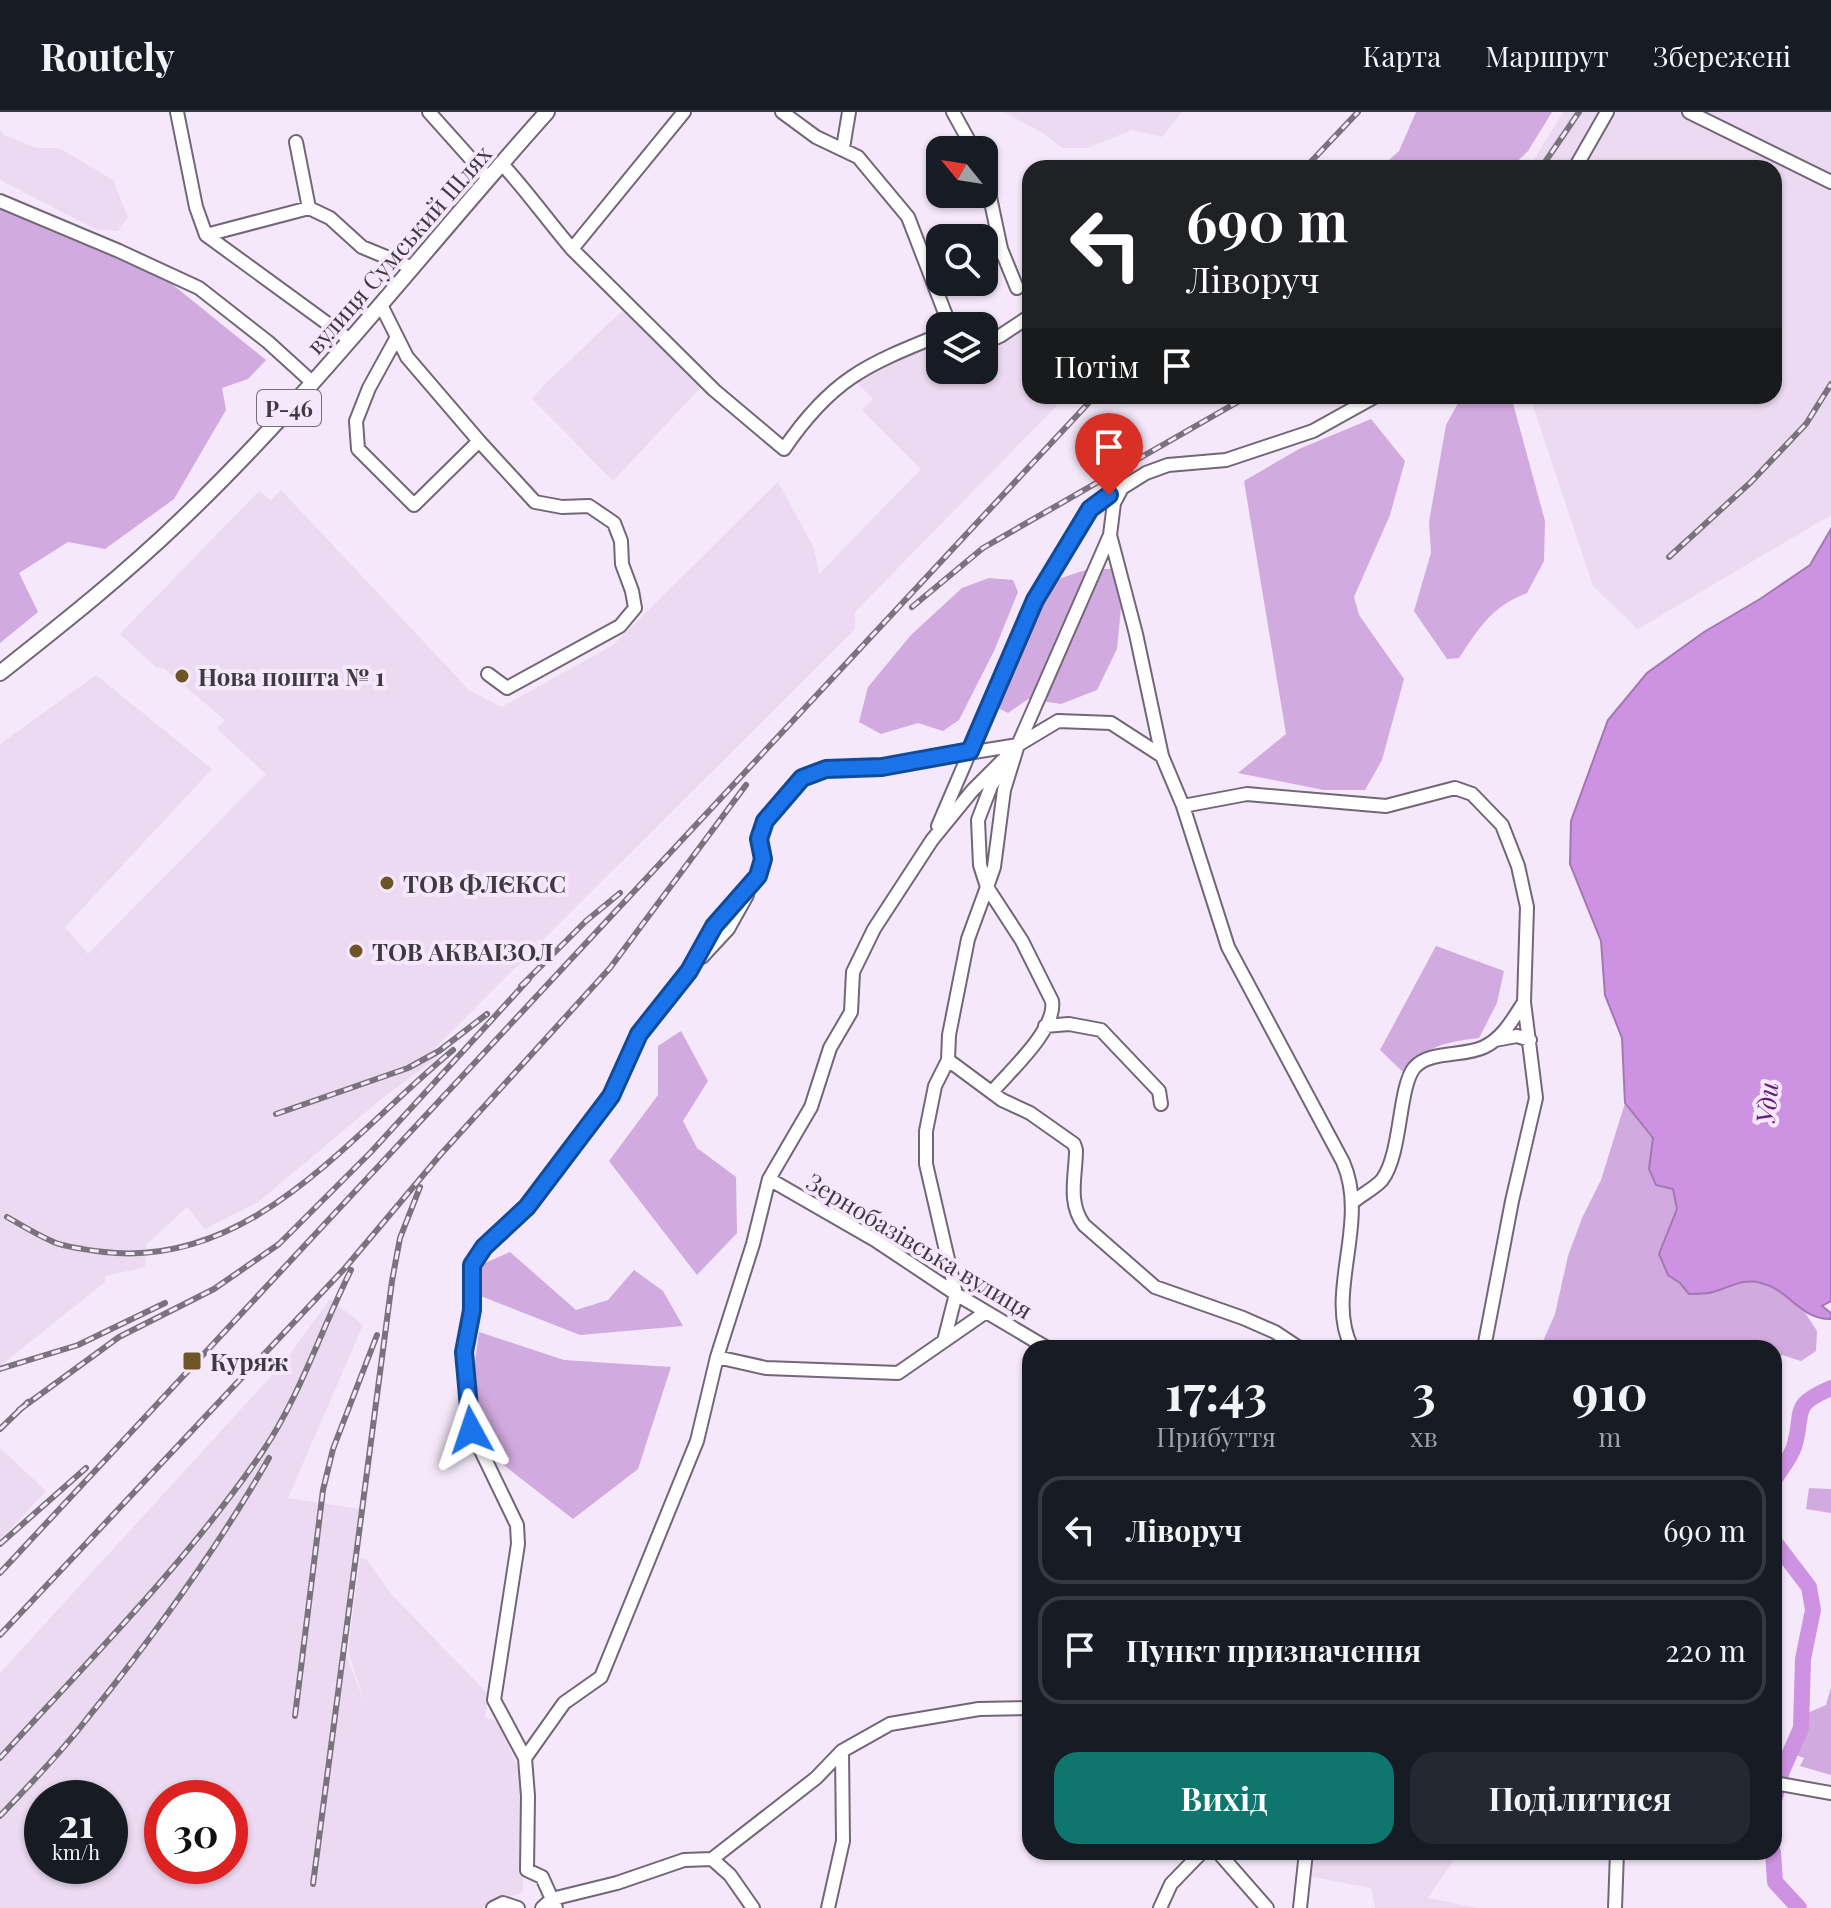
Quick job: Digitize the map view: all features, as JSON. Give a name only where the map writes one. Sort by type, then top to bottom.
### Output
[{"type":"main road","name":"вулиця Сумський Шлях","points":[[0,673],[106,589],[182,519],[350,340],[547,112]]},
{"type":"street","points":[[177,112],[196,207],[206,235],[350,340]]},
{"type":"street","points":[[429,112],[488,178]]},
{"type":"street","points":[[572,249],[684,112]]},
{"type":"street","points":[[782,112],[816,137],[858,157],[908,217],[945,312]]},
{"type":"street","points":[[843,148],[849,112]]},
{"type":"street","points":[[953,112],[966,136]]},
{"type":"street","points":[[1580,160],[1607,112]]},
{"type":"street","points":[[1689,112],[1829,177]]},
{"type":"street","points":[[296,142],[309,208]]},
{"type":"street","points":[[501,163],[534,199],[572,249],[714,390],[784,449],[823,398],[843,382],[891,354],[926,340]]},
{"type":"street","points":[[0,201],[199,288],[268,342],[312,382]]},
{"type":"street","points":[[206,235],[309,208],[330,218],[362,247],[413,268]]},
{"type":"street","points":[[992,208],[1001,249],[1017,288]]},
{"type":"street","points":[[381,305],[407,357],[535,502],[562,507],[589,506],[614,523],[621,541],[622,564],[635,608],[620,626],[507,688],[488,674]]},
{"type":"street","points":[[998,337],[1022,321]]},
{"type":"street","points":[[397,337],[369,388],[356,421],[358,449],[414,505],[479,441]]},
{"type":"street","points":[[932,840],[1035,600],[1090,509],[1146,473],[1168,465],[1226,460],[1313,431],[1362,404]]},
{"type":"street","points":[[944,1341],[956,1294],[926,1164],[926,1131],[935,1086],[948,1060],[949,1035],[968,939],[994,867],[1004,790],[1018,745],[1110,535],[1114,503],[1122,488]]},
{"type":"street","points":[[1110,535],[1136,634],[1162,756],[1183,806],[1228,947],[1343,1162],[1350,1181],[1352,1232],[1344,1294],[1349,1340]]},
{"type":"street","points":[[525,1758],[564,1703],[601,1677],[697,1441],[717,1357],[753,1244],[769,1179],[811,1107],[830,1048],[851,1012],[853,972],[874,929],[932,840],[972,791],[1018,745],[1058,721],[1082,720],[1111,723],[1162,756]]},
{"type":"street","points":[[1018,745],[882,767],[826,769],[802,778],[765,821],[759,839],[763,859],[758,876],[714,926],[689,971],[639,1034],[611,1096],[527,1207],[484,1247],[472,1265],[472,1310],[464,1352],[471,1430],[517,1525],[518,1544],[494,1700],[525,1758],[527,1870],[542,1877],[550,1905],[684,1860],[712,1859],[816,1778],[842,1751],[890,1724],[979,1709],[1022,1708]]},
{"type":"street","points":[[992,1092],[1034,1044],[1053,1009],[1052,1001],[1022,941],[987,887],[980,865],[978,820],[991,786],[1018,745]]},
{"type":"street","points":[[1183,806],[1247,794],[1386,806],[1455,788],[1472,794],[1502,825],[1518,866],[1527,907],[1524,1002],[1536,1098],[1512,1201],[1486,1340]]},
{"type":"street","points":[[1495,1040],[1524,1002]]},
{"type":"street","points":[[1045,1026],[1069,1024],[1101,1030],[1159,1091],[1161,1104]]},
{"type":"street","points":[[1353,1202],[1382,1180],[1395,1145],[1407,1085],[1416,1066],[1427,1060],[1475,1051],[1495,1040],[1517,1036],[1530,1040]]},
{"type":"street","points":[[948,1060],[1002,1100],[1030,1113],[1074,1144],[1073,1201],[1078,1216],[1139,1276],[1167,1293],[1264,1327],[1286,1340]]},
{"type":"street","name":"Зернобазівська вулиця","points":[[769,1179],[875,1240],[956,1294],[1033,1340]]},
{"type":"street","points":[[717,1357],[766,1368],[898,1373],[986,1312]]},
{"type":"street","points":[[828,1908],[843,1841],[842,1751]]},
{"type":"street","points":[[1782,1784],[1828,1792]]},
{"type":"street","points":[[712,1859],[730,1875],[753,1908]]},
{"type":"street","points":[[1160,1908],[1171,1884],[1194,1860]]},
{"type":"street","points":[[1225,1860],[1267,1908]]},
{"type":"street","points":[[1300,1908],[1305,1860]]},
{"type":"street","points":[[1615,1908],[1617,1860]]},
{"type":"street","points":[[493,1908],[503,1903],[518,1908]]},
{"type":"shaded area","points":[[1004,112],[1182,112],[1162,137],[1132,130],[1087,148],[1062,148],[1041,132]]},
{"type":"shaded area","points":[[1416,112],[1552,112],[1528,151],[1518,160],[1389,160],[1399,151]]},
{"type":"shaded area","points":[[1563,112],[1831,112],[1831,515],[1638,629],[1593,586],[1533,404],[1782,404],[1782,160],[1534,160]]},
{"type":"shaded area","points":[[0,129],[4,135],[36,148],[59,148],[113,180],[128,217],[118,231],[97,230],[0,180]]},
{"type":"shaded area","points":[[0,208],[167,280],[266,360],[248,379],[222,388],[226,410],[174,499],[105,549],[68,542],[19,573],[38,612],[0,643]]},
{"type":"shaded area","points":[[625,308],[701,387],[613,481],[532,399]]},
{"type":"shaded area","points":[[1022,330],[1022,404],[1058,404],[855,612],[855,629],[435,1048],[438,1057],[381,1099],[257,1203],[205,1229],[187,1207],[146,1245],[145,1267],[105,1276],[105,1282],[0,1366],[0,744],[96,675],[212,769],[65,927],[88,954],[266,774],[217,729],[225,720],[163,668],[157,668],[120,634],[259,491],[271,500],[281,490],[469,690],[502,707],[613,645],[778,482],[814,548],[819,574],[921,469],[862,410],[873,399],[854,380],[926,347],[926,384],[998,384],[998,344]]},
{"type":"shaded area","points":[[1458,404],[1513,404],[1545,521],[1544,561],[1527,593],[1495,611],[1459,658],[1447,659],[1414,611],[1431,553],[1429,522],[1446,425]]},
{"type":"shaded area","points":[[1371,419],[1405,461],[1390,515],[1354,597],[1359,615],[1404,679],[1382,760],[1365,790],[1324,790],[1238,773],[1286,734],[1244,481],[1299,449]]},
{"type":"shaded area","points":[[1089,569],[1111,569],[1121,608],[1117,649],[1097,690],[1061,704],[1028,699],[1008,713],[996,707],[1041,600],[1061,578]]},
{"type":"shaded area","points":[[989,578],[1013,580],[1018,592],[994,651],[959,720],[943,731],[918,723],[881,734],[859,722],[868,687],[911,635],[962,588]]},
{"type":"shaded area","points":[[1436,946],[1504,971],[1497,1003],[1479,1038],[1456,1041],[1428,1051],[1403,1072],[1380,1050]]},
{"type":"shaded area","points":[[681,1031],[708,1081],[683,1121],[697,1148],[736,1177],[737,1233],[697,1275],[609,1161],[658,1095],[658,1046]]},
{"type":"shaded area","points":[[1625,1103],[1654,1138],[1649,1169],[1673,1188],[1677,1209],[1659,1254],[1669,1275],[1680,1283],[1711,1293],[1741,1281],[1762,1283],[1778,1290],[1806,1314],[1817,1331],[1816,1351],[1801,1361],[1782,1355],[1782,1340],[1544,1340],[1555,1314],[1568,1256],[1601,1180]]},
{"type":"shaded area","points":[[510,1252],[576,1310],[608,1300],[634,1270],[663,1291],[683,1326],[580,1335],[473,1293],[476,1267]]},
{"type":"shaded area","points":[[330,1299],[363,1325],[288,1498],[359,1509],[343,1647],[365,1704],[348,1650],[360,1558],[366,1559],[392,1595],[488,1694],[485,1718],[497,1720],[520,1772],[523,1892],[481,1908],[0,1908],[0,1673],[285,1361]]},
{"type":"shaded area","points":[[479,1332],[564,1360],[671,1367],[638,1469],[573,1519],[465,1435]]},
{"type":"shaded area","points":[[0,1448],[46,1491],[0,1540]]},
{"type":"shaded area","points":[[1809,1488],[1831,1489],[1831,1513],[1806,1509]]},
{"type":"shaded area","points":[[1831,1687],[1831,1775],[1800,1766],[1804,1758],[1796,1755],[1805,1714],[1826,1705]]},
{"type":"shaded area","points":[[1311,1860],[1454,1860],[1428,1898],[1478,1908],[1375,1908],[1371,1888],[1308,1876]]},
{"type":"water","points":[[1831,529],[1831,1301],[1822,1306],[1831,1313],[1831,1319],[1811,1315],[1779,1291],[1761,1283],[1742,1282],[1710,1293],[1689,1294],[1668,1275],[1659,1254],[1677,1209],[1673,1189],[1656,1185],[1649,1169],[1653,1138],[1625,1103],[1622,1038],[1605,995],[1601,941],[1570,864],[1571,821],[1608,720],[1647,673],[1704,632],[1810,565]]},
{"type":"waterway","name":"Уди","points":[[1782,1468],[1792,1451],[1804,1405],[1831,1388]]},
{"type":"waterway","name":"Уди","points":[[1782,1552],[1809,1587],[1813,1610],[1803,1659],[1801,1728],[1782,1771]]},
{"type":"waterway","name":"Уди","points":[[1774,1860],[1775,1882],[1799,1908]]},
{"type":"railway","points":[[1313,160],[1358,112]]},
{"type":"railway","points":[[1546,160],[1579,112]]},
{"type":"railway","points":[[1669,557],[1751,482],[1806,424],[1831,384]]},
{"type":"railway","points":[[0,1573],[1088,404]]},
{"type":"railway","points":[[912,607],[983,548],[1234,404]]},
{"type":"railway","points":[[0,1635],[345,1268],[441,1154],[610,968],[746,785]]},
{"type":"railway","points":[[521,986],[586,921],[620,893]]},
{"type":"railway","points":[[19,1410],[119,1337],[214,1289],[279,1244],[371,1152],[529,979]]},
{"type":"railway","points":[[276,1114],[408,1068],[439,1051],[487,1014]]},
{"type":"railway","points":[[7,1217],[56,1243],[104,1252],[157,1252],[206,1240],[252,1218],[295,1189],[453,1050]]},
{"type":"railway","points":[[313,1884],[392,1281],[400,1238],[420,1187]]},
{"type":"railway","points":[[0,1758],[137,1609],[234,1492],[288,1408],[351,1270]]},
{"type":"railway","points":[[0,1369],[78,1345],[165,1303]]},
{"type":"railway","points":[[295,1716],[323,1490],[333,1449],[377,1335]]},
{"type":"railway","points":[[0,1429],[28,1402]]},
{"type":"railway","points":[[0,1816],[66,1745],[135,1657],[183,1593],[269,1458]]},
{"type":"railway","points":[[0,1544],[86,1468]]},
{"type":"place","name":"Нова пошта № 1","points":[[182,676]]},
{"type":"place","name":"ТОВ ФЛЄКСС","points":[[387,883]]},
{"type":"place","name":"ТОВ АКВАІЗОЛ","points":[[356,951]]},
{"type":"place","name":"Куряж","points":[[192,1361]]},
{"type":"route","points":[[471,1430],[464,1352],[472,1310],[472,1265],[484,1247],[527,1207],[611,1096],[639,1034],[689,971],[714,926],[758,876],[763,859],[759,839],[765,821],[802,778],[826,769],[882,767],[970,751],[1035,600],[1090,509],[1109,495]]}]
